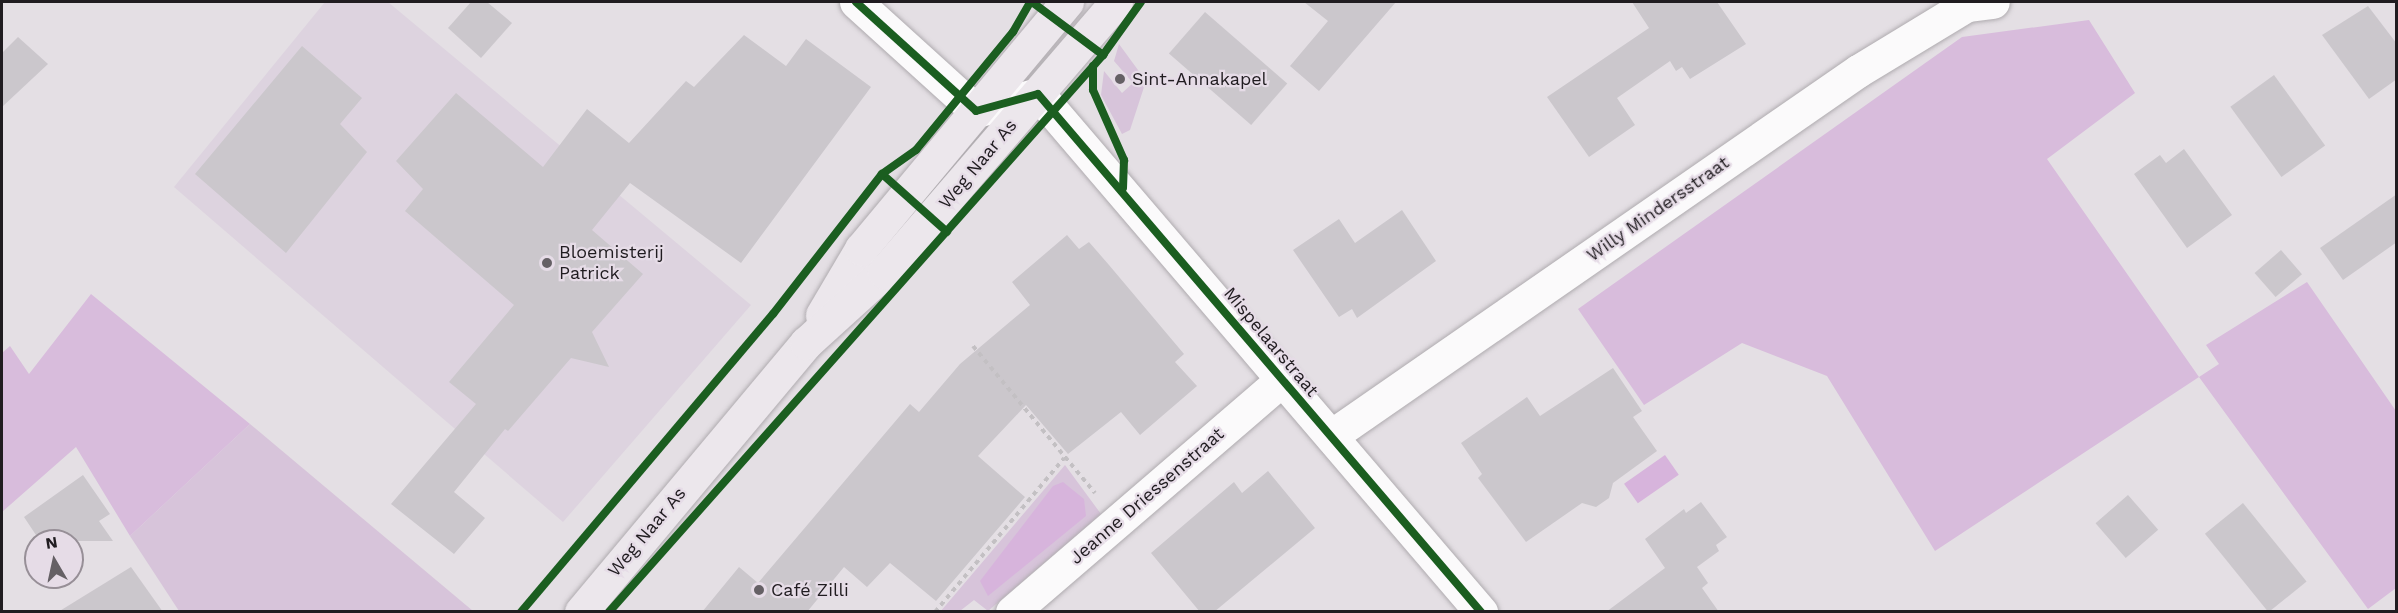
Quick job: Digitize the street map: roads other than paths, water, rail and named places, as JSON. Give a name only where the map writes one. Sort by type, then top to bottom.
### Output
[{"type":"main road","name":"Weg Naar As","points":[[806,342],[861,249],[1067,2]]},
{"type":"main road","name":"Weg Naar As","points":[[581,612],[806,342],[884,272],[1116,2]]},
{"type":"street","points":[[856,2],[976,111],[1038,94]]},
{"type":"street","name":"Willy Mindersstraat","points":[[1331,436],[1858,70],[1967,5],[1993,2]]},
{"type":"street","name":"Mispelaarstraat","points":[[1038,94],[1481,612]]},
{"type":"street","name":"Jeanne Driessenstraat","points":[[1012,612],[1282,380]]},
{"type":"place","name":"Sint-Annakapel","points":[[1120,79]]},
{"type":"place","name":"Bloemisterij Patrick","points":[[547,263]]},
{"type":"place","name":"Café Zilli","points":[[759,590]]}]
